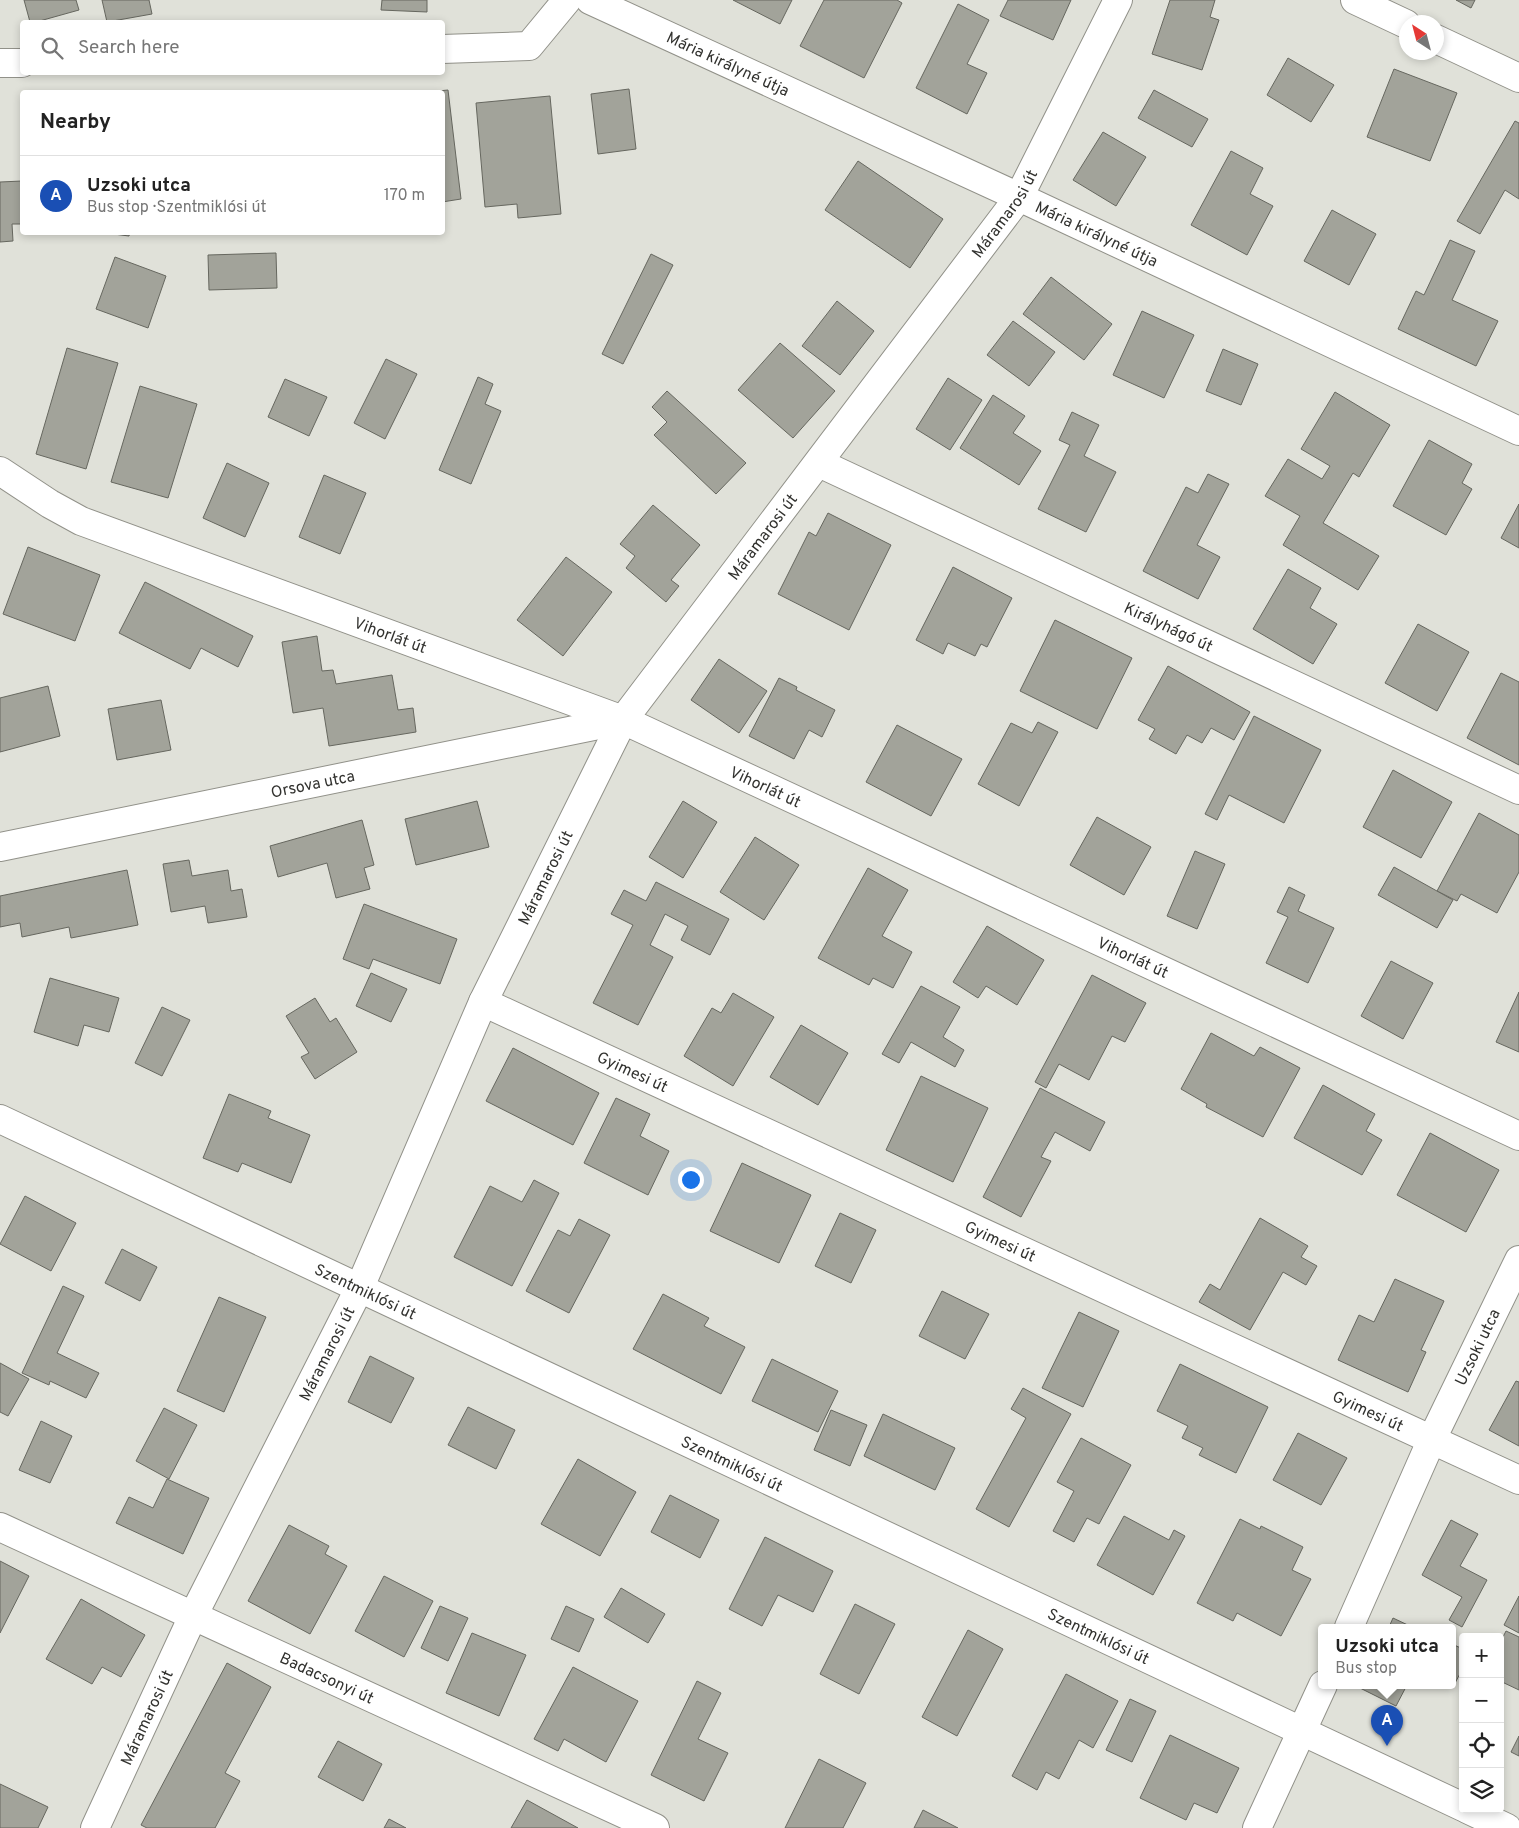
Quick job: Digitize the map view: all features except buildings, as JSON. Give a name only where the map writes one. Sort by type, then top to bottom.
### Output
[{"type":"street","points":[[445,49],[529,46],[567,0]]},
{"type":"street","name":"Mária királyné útja","points":[[590,0],[1019,197],[1519,432]]},
{"type":"street","name":"Máramarosi út","points":[[95,1828],[193,1616],[360,1287],[483,1002],[623,720],[1019,197],[1118,0]]},
{"type":"street","points":[[1355,0],[1399,21]]},
{"type":"street","points":[[1444,43],[1519,78]]},
{"type":"street","points":[[0,63],[20,63]]},
{"type":"street","name":"Királyhágó út","points":[[819,463],[1519,790]]},
{"type":"street","name":"Vihorlát út","points":[[0,471],[44,501],[82,521],[623,720],[1519,1136]]},
{"type":"street","name":"Orsova utca","points":[[0,847],[623,720]]},
{"type":"street","name":"Gyimesi út","points":[[483,1002],[1519,1480]]},
{"type":"street","name":"Szentmiklósi út","points":[[0,1119],[1459,1805]]},
{"type":"street","name":"Uzsoki utca","points":[[1350,1624],[1432,1439],[1519,1260]]},
{"type":"street","name":"Badacsonyi út","points":[[0,1527],[656,1828]]},
{"type":"street","points":[[1257,1828],[1321,1689]]},
{"type":"street","points":[[1475,1813],[1507,1828]]},
{"type":"place","name":"Uzsoki utca","points":[[1387,1746]]}]
